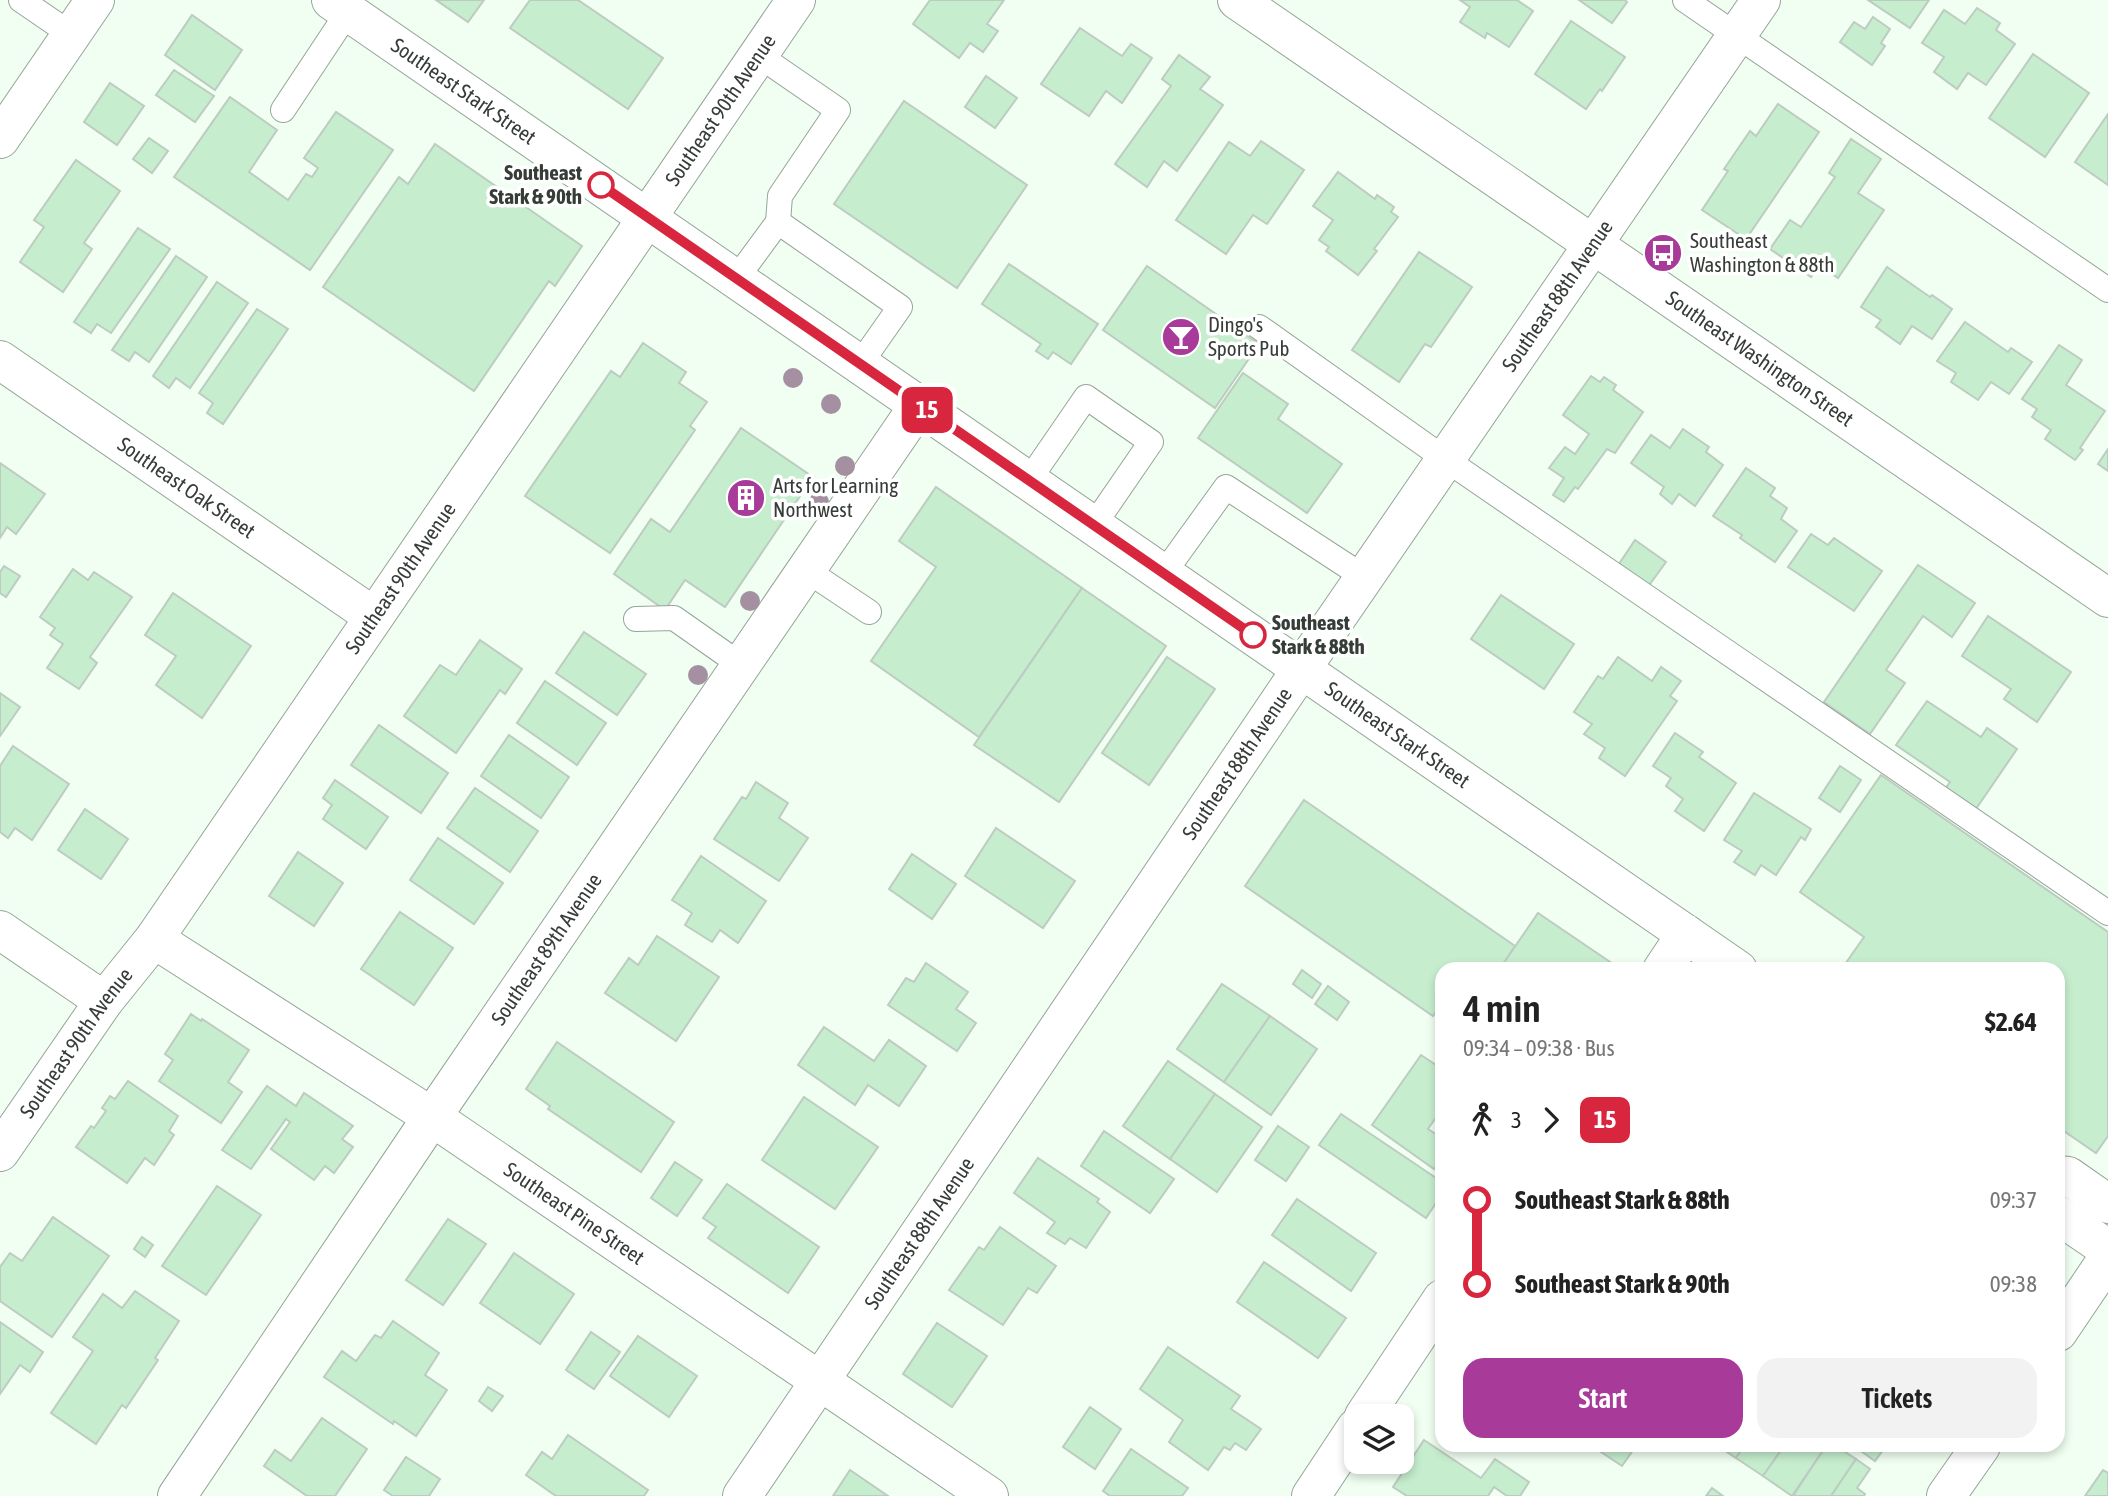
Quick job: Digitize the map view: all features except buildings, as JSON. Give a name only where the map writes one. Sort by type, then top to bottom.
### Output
[{"type":"street","points":[[0,139],[95,0]]},
{"type":"street","name":"Southeast 90th Avenue","points":[[0,1152],[104,1001],[154,939],[796,0]]},
{"type":"street","name":"Southeast Washington Street","points":[[1237,0],[2108,598]]},
{"type":"street","name":"Southeast 88th Avenue","points":[[742,1496],[1302,668],[1761,0]]},
{"type":"street","name":"Southeast Stark Street","points":[[339,6],[1726,962]]},
{"type":"street","name":"Southeast Oak Street","points":[[0,360],[373,616]]},
{"type":"street","name":"Southeast 89th Avenue","points":[[177,1496],[432,1117],[919,405]]},
{"type":"street","points":[[0,930],[104,1001]]},
{"type":"street","points":[[1667,962],[1686,934]]},
{"type":"street","name":"Southeast Pine Street","points":[[154,939],[432,1117],[989,1496]]},
{"type":"street","points":[[2065,1176],[2108,1204]]},
{"type":"street","points":[[2065,1220],[2108,1249]]},
{"type":"street","points":[[2065,1322],[2108,1258]]},
{"type":"street","points":[[1372,1404],[1435,1310]]},
{"type":"street","points":[[1311,1496],[1344,1445]]},
{"type":"street","points":[[1947,1496],[1977,1452]]},
{"type":"lane","points":[[21,0],[72,35]]},
{"type":"lane","points":[[1685,0],[2108,290]]},
{"type":"lane","points":[[283,110],[339,6]]},
{"type":"lane","points":[[736,279],[778,222],[780,196],[838,110],[758,55]]},
{"type":"lane","points":[[778,222],[900,307],[860,364]]},
{"type":"lane","points":[[1259,327],[1446,459],[2108,913]]},
{"type":"lane","points":[[1029,480],[1086,397],[1151,442],[1094,525]]},
{"type":"lane","points":[[1164,573],[1226,487],[1364,577]]},
{"type":"lane","points":[[806,570],[869,612]]},
{"type":"lane","points":[[636,619],[674,618],[741,665]]},
{"type":"bus line","name":"15","points":[[601,185],[1253,635]]},
{"type":"place","name":"Southeast Stark & 90th","points":[[601,185]]},
{"type":"place","name":"Southeast Washington & 88th","points":[[1663,253]]},
{"type":"place","name":"Dingo's Sports Pub","points":[[1181,337]]},
{"type":"place","name":"Arts for Learning Northwest","points":[[746,498]]},
{"type":"place","name":"Southeast Stark & 88th","points":[[1253,635]]}]
